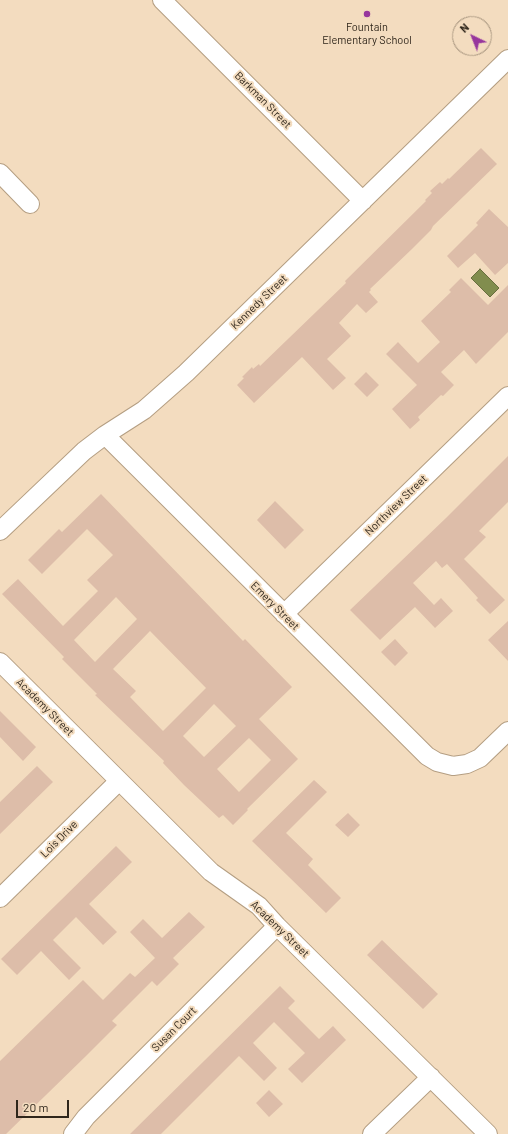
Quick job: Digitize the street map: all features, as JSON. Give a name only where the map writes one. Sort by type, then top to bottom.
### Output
[{"type":"street","name":"Barkman Street","points":[[162,0],[364,201]]},
{"type":"street","name":"Kennedy Street","points":[[0,531],[84,451],[104,435],[144,410],[186,373],[508,59]]},
{"type":"street","points":[[0,173],[30,204]]},
{"type":"street","name":"Northview Street","points":[[284,614],[508,396]]},
{"type":"street","name":"Emery Street","points":[[104,435],[427,756],[437,762],[453,766],[467,764],[480,758],[508,731]]},
{"type":"street","name":"Academy Street","points":[[0,662],[211,872],[259,906],[277,926],[488,1134]]},
{"type":"street","name":"Lois Drive","points":[[0,898],[119,781]]},
{"type":"street","name":"Susan Court","points":[[73,1134],[86,1117],[277,926]]},
{"type":"street","points":[[372,1134],[431,1077]]},
{"type":"shaded area","points":[[480,269],[499,288],[490,297],[471,278]]},
{"type":"building","points":[[481,148],[497,164],[370,289],[371,290],[369,292],[378,302],[366,313],[357,304],[339,323],[351,336],[327,359],[346,378],[333,390],[302,357],[254,403],[237,385],[244,378],[242,377],[252,367],[253,369],[259,364],[260,366],[346,283],[345,281],[426,201],[425,200],[432,193],[430,191],[440,182],[442,184],[448,178],[449,179]]},
{"type":"building","points":[[489,209],[508,227],[508,263],[495,275],[475,253],[458,268],[447,256],[478,225],[476,223]]},
{"type":"building","points":[[461,278],[488,305],[508,285],[508,332],[476,364],[464,350],[441,372],[454,385],[418,417],[420,420],[410,429],[392,409],[417,385],[386,354],[398,342],[418,363],[440,342],[421,321],[451,292],[449,290]]},
{"type":"building","points":[[366,372],[379,385],[367,397],[354,384]]},
{"type":"building","points":[[508,456],[508,502],[479,531],[486,537],[464,559],[505,600],[490,614],[476,600],[478,598],[447,564],[442,568],[436,561],[413,583],[434,605],[441,598],[453,611],[435,628],[415,607],[380,640],[350,610]]},
{"type":"building","points":[[101,494],[243,641],[245,639],[292,687],[259,719],[298,759],[247,809],[248,810],[233,825],[223,815],[219,818],[184,785],[163,763],[164,761],[95,695],[97,694],[62,659],[64,657],[2,594],[18,579],[63,626],[98,591],[87,580],[113,555],[87,529],[42,574],[28,560],[59,529],[62,532]],"holes":[[[116,597],[137,619],[95,662],[74,640]],[[150,631],[206,688],[163,731],[130,697],[136,691],[113,669]],[[214,704],[236,726],[204,757],[183,736]],[[249,738],[271,760],[239,792],[217,769]]]},
{"type":"building","points":[[275,501],[304,530],[285,549],[257,520]]},
{"type":"building","points":[[508,621],[508,661],[488,640]]},
{"type":"building","points":[[395,639],[408,653],[395,666],[381,652]]},
{"type":"building","points":[[0,711],[36,747],[23,761],[0,737]]},
{"type":"building","points":[[37,766],[53,782],[0,834],[0,802]]},
{"type":"building","points":[[314,780],[327,792],[286,833],[313,859],[308,865],[341,898],[326,913],[252,841]]},
{"type":"building","points":[[348,813],[360,825],[348,837],[335,825]]},
{"type":"building","points":[[116,846],[132,862],[89,904],[117,932],[103,945],[76,917],[53,940],[81,968],[69,980],[41,951],[17,975],[1,959]]},
{"type":"building","points":[[189,912],[205,927],[173,958],[179,964],[157,986],[152,981],[112,1021],[117,1025],[6,1134],[0,1134],[0,1061],[83,980],[103,1000],[130,973],[135,977],[155,958],[130,932],[143,919],[162,938]]},
{"type":"building","points":[[382,940],[438,994],[423,1009],[367,955]]},
{"type":"building","points":[[280,986],[295,1001],[288,1008],[319,1039],[333,1026],[346,1040],[302,1083],[288,1069],[305,1053],[274,1022],[253,1043],[277,1068],[264,1081],[239,1056],[161,1134],[130,1134]]},
{"type":"building","points":[[269,1090],[283,1104],[269,1117],[256,1103]]},
{"type":"place","name":"Fountain Elementary School","points":[[367,14]]}]
